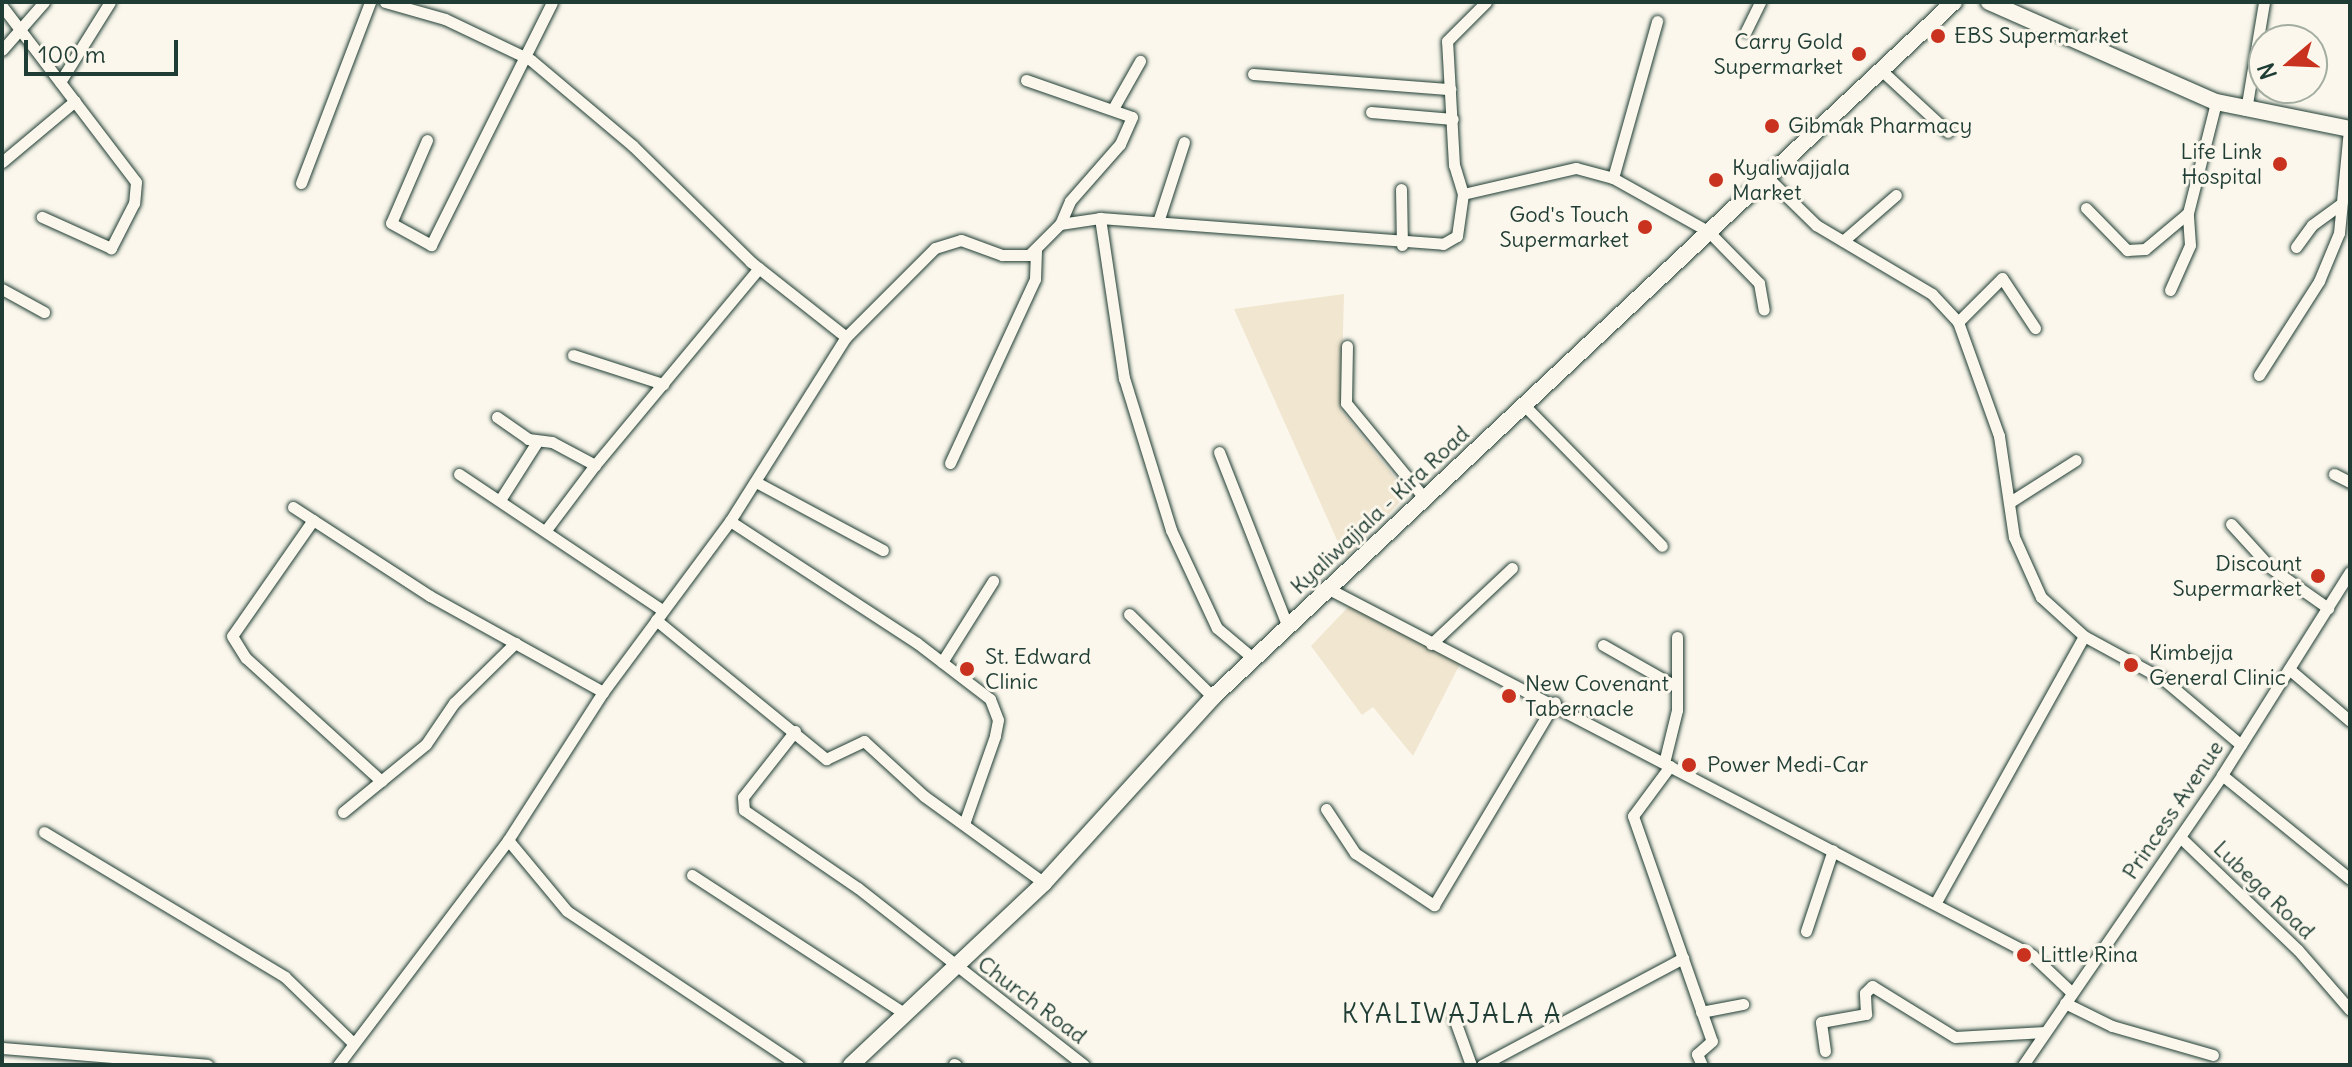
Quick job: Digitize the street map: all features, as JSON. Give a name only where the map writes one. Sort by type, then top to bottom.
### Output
[{"type":"street","points":[[2,50],[21,32],[44,2]]},
{"type":"street","points":[[60,82],[110,2]]},
{"type":"street","points":[[301,183],[370,2]]},
{"type":"street","points":[[385,2],[445,19],[524,55],[633,146],[759,268],[846,337]]},
{"type":"street","points":[[427,140],[391,223],[431,245],[552,2]]},
{"type":"street","points":[[1060,224],[1100,218],[1402,245],[1451,241],[1463,194],[1454,165],[1447,41],[1486,2]]},
{"type":"street","points":[[1746,31],[1760,2]]},
{"type":"street","name":"Kyaliwajjala - Kira Road","points":[[851,1065],[1044,883],[1213,697],[1954,2]]},
{"type":"street","points":[[1989,2],[2216,102],[2349,129],[2339,233],[2319,281],[2259,375]]},
{"type":"street","points":[[2246,110],[2264,2]]},
{"type":"street","points":[[2,6],[131,172],[134,203],[107,250],[42,217]]},
{"type":"street","points":[[1613,178],[1657,21]]},
{"type":"street","points":[[1114,107],[1140,61]]},
{"type":"street","points":[[1881,70],[1948,132]]},
{"type":"street","points":[[1253,74],[1450,89]]},
{"type":"street","points":[[338,1065],[508,840],[603,692],[730,521],[846,337],[896,282],[946,242],[969,241],[1015,258],[1036,250],[1060,224],[1070,201],[1130,129],[1128,111],[1026,80]]},
{"type":"street","points":[[2,162],[75,101]]},
{"type":"street","points":[[2170,290],[2190,245],[2188,213],[2201,181],[2216,102]]},
{"type":"street","points":[[1371,112],[1453,119]]},
{"type":"street","points":[[1158,222],[1184,142]]},
{"type":"street","points":[[1463,194],[1576,168],[1613,178],[1708,231],[1759,283],[1764,310]]},
{"type":"street","points":[[1767,177],[1816,225],[1932,294],[1958,322],[1999,436],[2014,537],[2041,597],[2084,636],[2163,679],[2241,745]]},
{"type":"street","points":[[1401,189],[1402,245]]},
{"type":"street","points":[[1843,241],[1896,195]]},
{"type":"street","points":[[2296,247],[2312,225],[2340,205]]},
{"type":"street","points":[[2086,208],[2127,250],[2138,252],[2188,213]]},
{"type":"street","points":[[1100,218],[1124,378],[1171,530],[1217,628],[1254,659]]},
{"type":"street","points":[[950,463],[1035,279],[1036,250]]},
{"type":"street","points":[[546,530],[595,465],[759,268]]},
{"type":"street","points":[[1958,322],[2002,278],[2035,328]]},
{"type":"street","points":[[2,289],[44,312]]},
{"type":"street","points":[[1347,346],[1346,403],[1383,455],[1425,499]]},
{"type":"street","points":[[573,355],[663,384]]},
{"type":"street","points":[[1524,405],[1662,546]]},
{"type":"street","points":[[497,417],[537,442],[552,442],[595,465]]},
{"type":"street","points":[[500,500],[537,442]]},
{"type":"street","points":[[1219,452],[1288,627]]},
{"type":"street","points":[[2010,502],[2076,460]]},
{"type":"street","points":[[459,474],[546,530],[659,615],[831,760],[864,741],[964,824],[1044,883]]},
{"type":"street","points":[[2334,474],[2350,482]]},
{"type":"street","points":[[756,482],[883,550]]},
{"type":"street","points":[[293,507],[515,643],[603,692]]},
{"type":"street","points":[[313,520],[232,636],[246,658],[381,781]]},
{"type":"street","points":[[730,521],[983,691],[998,720],[964,824]]},
{"type":"street","points":[[2231,524],[2271,568],[2328,608]]},
{"type":"street","points":[[1431,644],[1512,568]]},
{"type":"street","name":"Princess Avenue","points":[[2023,1065],[2222,775],[2350,572]]},
{"type":"street","points":[[942,662],[993,581]]},
{"type":"street","points":[[1329,589],[1431,644],[1555,702],[2032,955],[2068,998],[2112,1026],[2213,1055]]},
{"type":"street","points":[[1129,614],[1213,697]]},
{"type":"street","points":[[1936,902],[2044,698],[2084,636]]},
{"type":"street","points":[[1677,637],[1677,687],[1667,764],[1633,816],[1712,1041],[1697,1054],[1702,1065]]},
{"type":"street","points":[[343,812],[439,732],[454,703],[515,643]]},
{"type":"street","points":[[1603,645],[1677,687]]},
{"type":"street","points":[[2289,669],[2350,721]]},
{"type":"street","points":[[1326,809],[1355,853],[1434,905],[1555,702]]},
{"type":"street","name":"Church Road","points":[[795,731],[743,797],[744,810],[858,888],[1084,1065]]},
{"type":"street","points":[[2222,775],[2350,879]]},
{"type":"street","points":[[44,832],[285,977],[353,1043]]},
{"type":"street","name":"Lubega Road","points":[[2180,837],[2287,939],[2350,1010]]},
{"type":"street","points":[[508,840],[567,911],[798,1065]]},
{"type":"street","points":[[1806,931],[1833,850]]},
{"type":"street","points":[[692,875],[905,1014]]},
{"type":"street","points":[[1482,1065],[1683,958]]},
{"type":"street","points":[[1825,1051],[1821,1022],[1866,1014],[1865,993],[1872,986],[1955,1037],[2045,1032]]},
{"type":"street","points":[[1701,1012],[1743,1004]]},
{"type":"street","points":[[1454,1018],[1471,1065]]},
{"type":"street","points":[[2,1048],[35,1059],[207,1065]]},
{"type":"shaded area","points":[[1344,294],[1341,410],[1408,494],[1345,558],[1234,309]]},
{"type":"shaded area","points":[[1350,605],[1461,662],[1413,756],[1373,707],[1362,715],[1311,646]]},
{"type":"place","name":"EBS Supermarket","points":[[1938,36]]},
{"type":"place","name":"Carry Gold Supermarket","points":[[1859,54]]},
{"type":"place","name":"Gibmak Pharmacy","points":[[1772,126]]},
{"type":"place","name":"Life Link Hospital","points":[[2280,164]]},
{"type":"place","name":"Kyaliwajjala Market","points":[[1716,180]]},
{"type":"place","name":"God's Touch Supermarket","points":[[1645,227]]},
{"type":"place","name":"Discount Supermarket","points":[[2318,576]]},
{"type":"place","name":"Kimbejja General Clinic","points":[[2131,665]]},
{"type":"place","name":"St. Edward Clinic","points":[[967,669]]},
{"type":"place","name":"New Covenant Tabernacle","points":[[1509,696]]},
{"type":"place","name":"Power Medi-Car","points":[[1689,765]]},
{"type":"place","name":"Little Rina","points":[[2024,955]]},
{"type":"district","name":"KYALIWAJALA A","points":[[1452,1014]]}]
